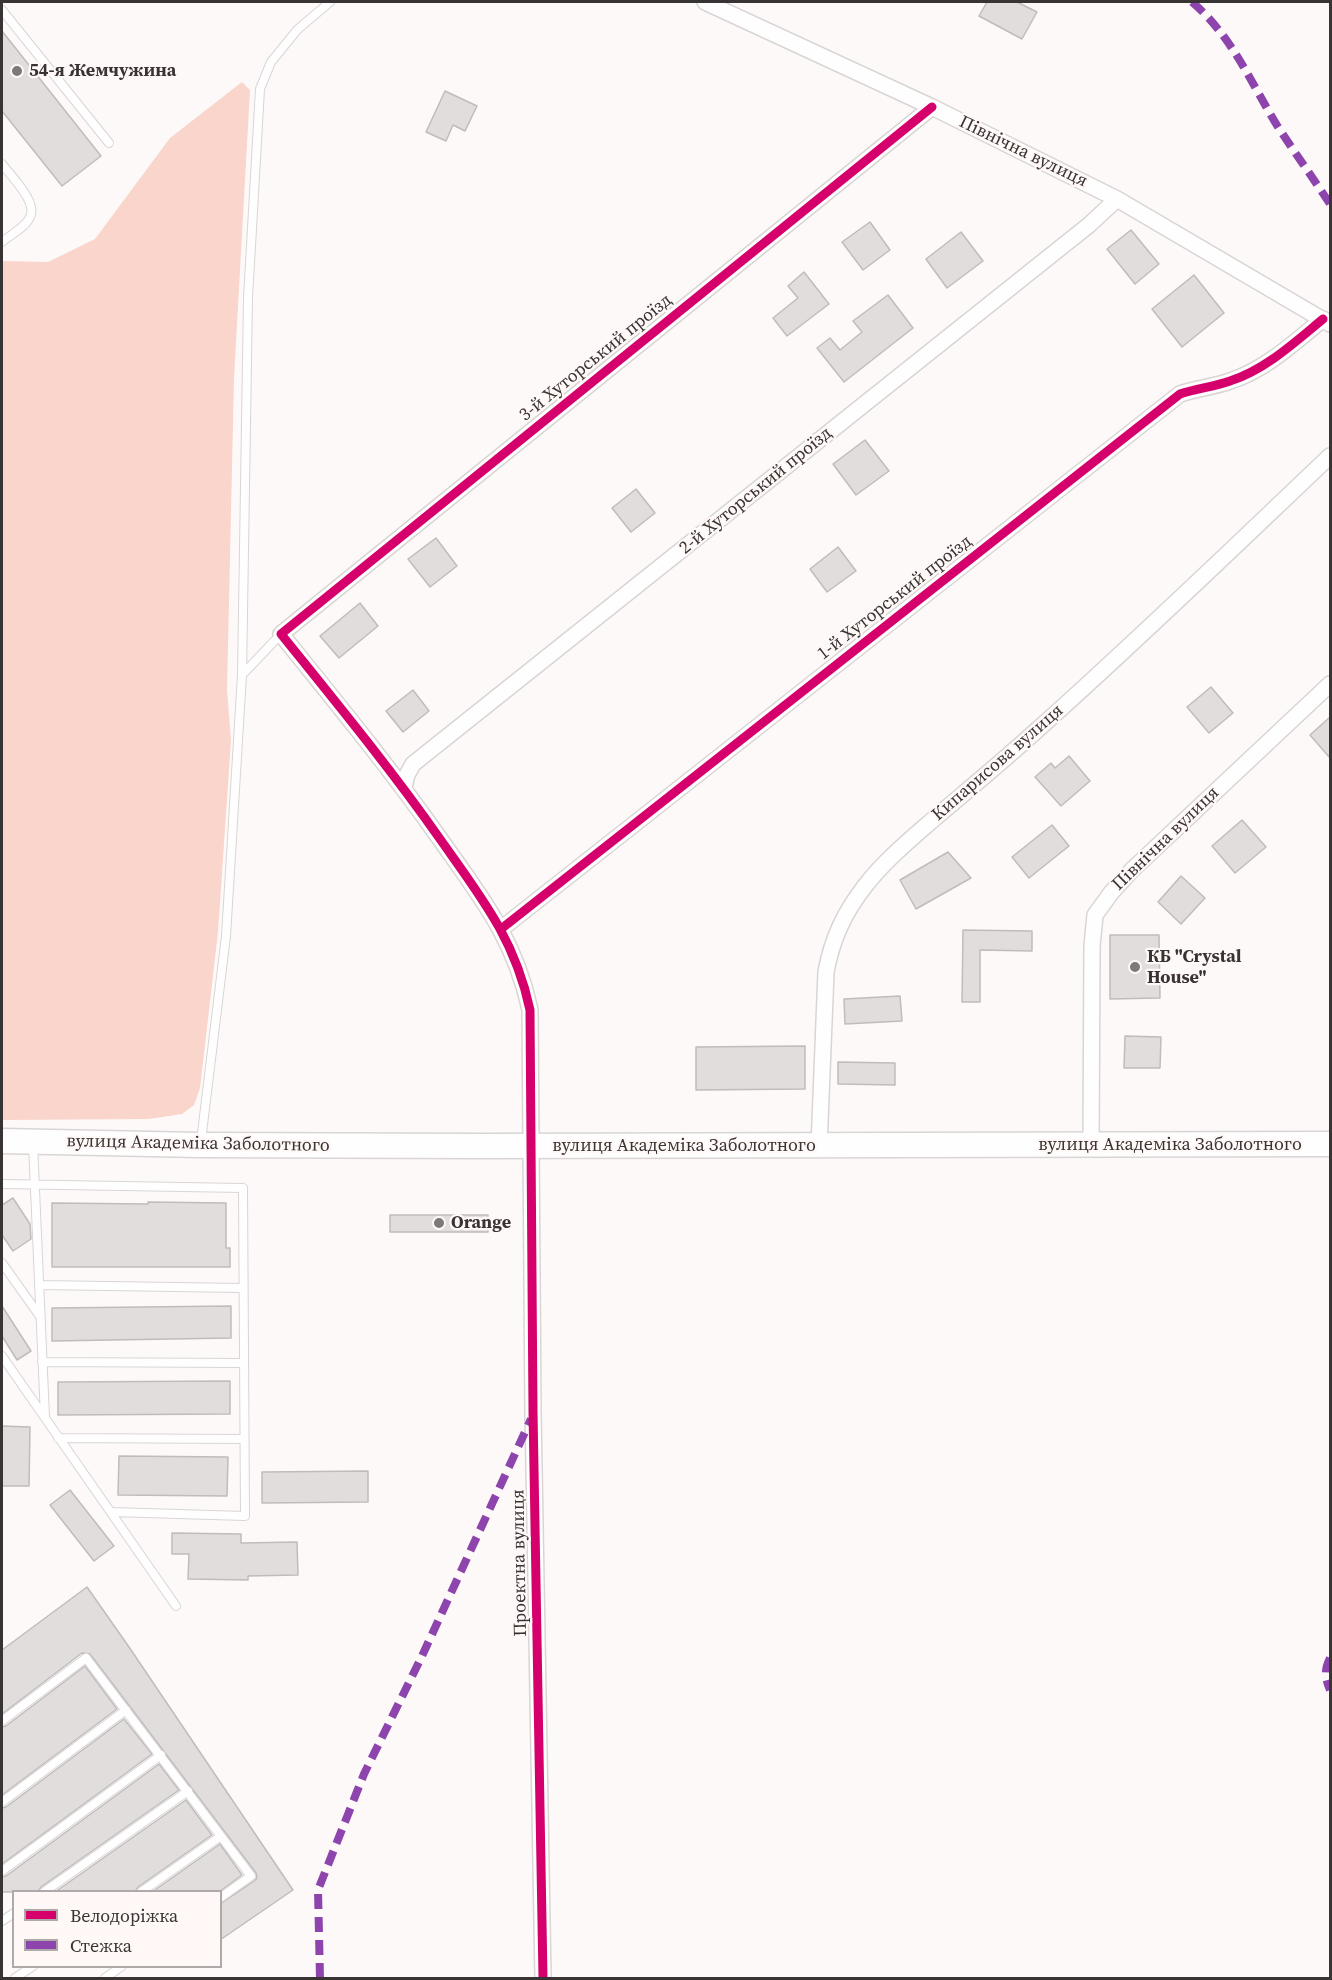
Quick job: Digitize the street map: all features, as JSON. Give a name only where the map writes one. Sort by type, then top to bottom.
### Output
[{"type":"main road","name":"вулиця Академіка Заболотного","points":[[2,1141],[200,1145],[819,1147],[1330,1144]]},
{"type":"street","name":"Північна вулиця","points":[[705,2],[932,107],[1117,199],[1327,322]]},
{"type":"street","name":"3-й Хуторський проїзд","points":[[281,634],[932,107]]},
{"type":"street","name":"2-й Хуторський проїзд","points":[[404,787],[406,774],[413,764],[1080,232],[1117,199]]},
{"type":"street","name":"1-й Хуторський проїзд","points":[[501,929],[1180,394],[1230,381],[1260,368],[1327,322]]},
{"type":"street","name":"Кипарисова вулиця","points":[[819,1147],[826,972],[837,930],[865,886],[892,855],[1035,732],[1167,611],[1330,456]]},
{"type":"street","name":"Проектна вулиця","points":[[281,634],[404,787],[479,894],[501,929],[519,968],[530,1010],[543,1978]]},
{"type":"street","name":"Північна вулиця","points":[[1091,1145],[1092,946],[1095,915],[1131,870],[1330,684]]},
{"type":"lane","points":[[200,1145],[226,936],[242,675],[248,298],[260,89],[271,62],[298,30],[330,2]]},
{"type":"lane","points":[[2,10],[109,143]]},
{"type":"lane","points":[[2,164],[27,195],[32,210],[26,223],[2,242]]},
{"type":"lane","points":[[242,675],[281,634]]},
{"type":"lane","points":[[33,1142],[45,1419]]},
{"type":"lane","points":[[2,1184],[243,1188],[244,1516],[111,1512]]},
{"type":"lane","points":[[2,1263],[40,1316]]},
{"type":"lane","points":[[39,1285],[243,1288]]},
{"type":"lane","points":[[2,1358],[176,1606]]},
{"type":"lane","points":[[42,1362],[244,1363]]},
{"type":"lane","points":[[58,1437],[244,1439]]},
{"type":"lane","points":[[2,1721],[86,1658],[251,1876],[222,1897]]},
{"type":"lane","points":[[2,1802],[126,1710]]},
{"type":"lane","points":[[2,1870],[160,1755]]},
{"type":"lane","points":[[47,1890],[188,1791]]},
{"type":"lane","points":[[144,1890],[221,1836]]},
{"type":"lane","points":[[15,1978],[30,1968]]},
{"type":"lane","points":[[105,1978],[119,1968]]},
{"type":"shaded area","points":[[242,82],[250,90],[234,378],[227,690],[231,740],[218,932],[200,1088],[194,1105],[182,1114],[149,1119],[2,1120],[2,261],[48,262],[95,239],[170,138]]},
{"type":"building","points":[[987,2],[1017,2],[1037,12],[1022,39],[979,16]]},
{"type":"building","name":"54-я Жемчужина","points":[[2,31],[101,156],[62,186],[2,111]]},
{"type":"building","points":[[445,91],[477,106],[465,131],[453,125],[446,141],[426,132]]},
{"type":"building","points":[[870,222],[890,250],[863,270],[842,242]]},
{"type":"building","points":[[1131,230],[1159,264],[1135,284],[1107,249]]},
{"type":"building","points":[[961,232],[983,261],[947,288],[926,259]]},
{"type":"building","points":[[804,272],[829,304],[787,336],[773,318],[798,298],[788,286]]},
{"type":"building","points":[[1194,275],[1224,313],[1182,347],[1152,309]]},
{"type":"building","points":[[888,295],[913,328],[844,382],[817,348],[830,338],[840,350],[862,332],[853,321]]},
{"type":"building","points":[[865,440],[889,471],[856,495],[833,464]]},
{"type":"building","points":[[636,489],[655,513],[631,532],[612,508]]},
{"type":"building","points":[[436,538],[457,566],[430,587],[408,559]]},
{"type":"building","points":[[838,547],[856,571],[827,592],[810,569]]},
{"type":"building","points":[[360,603],[378,626],[339,658],[320,636]]},
{"type":"building","points":[[1211,687],[1233,713],[1209,733],[1187,707]]},
{"type":"building","points":[[413,690],[429,711],[403,732],[386,711]]},
{"type":"building","points":[[1330,717],[1330,758],[1310,735]]},
{"type":"building","points":[[1069,756],[1090,781],[1061,806],[1035,777],[1051,763],[1055,768]]},
{"type":"building","points":[[1242,820],[1266,847],[1235,873],[1212,846]]},
{"type":"building","points":[[1052,825],[1069,846],[1029,878],[1012,857]]},
{"type":"building","points":[[948,852],[971,878],[916,909],[900,880]]},
{"type":"building","points":[[1181,876],[1205,898],[1181,924],[1158,902]]},
{"type":"building","points":[[963,930],[1032,931],[1032,951],[980,950],[980,1002],[962,1002]]},
{"type":"building","name":"КБ \"Crystal House\"","points":[[1110,935],[1159,935],[1160,998],[1110,999]]},
{"type":"building","points":[[900,996],[902,1021],[845,1024],[844,999]]},
{"type":"building","points":[[1125,1036],[1161,1037],[1160,1068],[1124,1068]]},
{"type":"building","points":[[805,1046],[805,1089],[696,1090],[696,1047]]},
{"type":"building","points":[[838,1062],[895,1063],[895,1085],[838,1084]]},
{"type":"building","points":[[13,1198],[30,1224],[31,1239],[13,1251],[2,1235],[2,1205]]},
{"type":"building","points":[[148,1202],[226,1203],[226,1248],[230,1248],[230,1267],[52,1267],[52,1203],[148,1204]]},
{"type":"building","name":"Orange","points":[[390,1215],[488,1215],[488,1232],[390,1232]]},
{"type":"building","points":[[2,1306],[31,1351],[17,1360],[2,1336]]},
{"type":"building","points":[[231,1306],[231,1338],[52,1341],[52,1308]]},
{"type":"building","points":[[230,1381],[230,1414],[58,1415],[58,1382]]},
{"type":"building","points":[[2,1426],[30,1427],[29,1486],[2,1486]]},
{"type":"building","points":[[119,1456],[228,1457],[227,1496],[118,1495]]},
{"type":"building","points":[[368,1471],[368,1502],[262,1503],[262,1472]]},
{"type":"building","points":[[70,1490],[114,1546],[94,1561],[50,1505]]},
{"type":"building","points":[[172,1533],[241,1534],[241,1543],[297,1542],[298,1575],[248,1576],[248,1580],[188,1579],[189,1554],[172,1554]]},
{"type":"building","points":[[87,1587],[293,1890],[222,1939],[222,1903],[254,1881],[257,1878],[256,1873],[90,1654],[82,1653],[2,1714],[2,1650]]},
{"type":"building","points":[[85,1666],[117,1709],[2,1795],[2,1727]]},
{"type":"building","points":[[124,1719],[152,1754],[2,1864],[2,1808]]},
{"type":"building","points":[[159,1764],[179,1790],[39,1890],[2,1892],[2,1877]]},
{"type":"building","points":[[186,1800],[212,1835],[136,1890],[58,1890]]},
{"type":"building","points":[[220,1844],[242,1875],[222,1890],[155,1890]]},
{"type":"marked path","points":[[1192,2],[1206,15],[1230,45],[1278,127],[1330,204]]},
{"type":"marked path","points":[[320,1978],[318,1890],[364,1774],[422,1656],[531,1419]]},
{"type":"marked path","points":[[1330,1658],[1326,1674],[1330,1690]]},
{"type":"cycle path","points":[[543,1978],[533,1412],[530,1010],[515,961],[483,900],[402,786],[281,634],[932,107]]},
{"type":"cycle path","points":[[501,929],[1180,394],[1224,383],[1255,370],[1323,319]]},
{"type":"place","name":"54-я Жемчужина","points":[[17,71]]},
{"type":"place","name":"КБ \"Crystal House\"","points":[[1135,967]]},
{"type":"place","name":"Orange","points":[[439,1223]]}]
